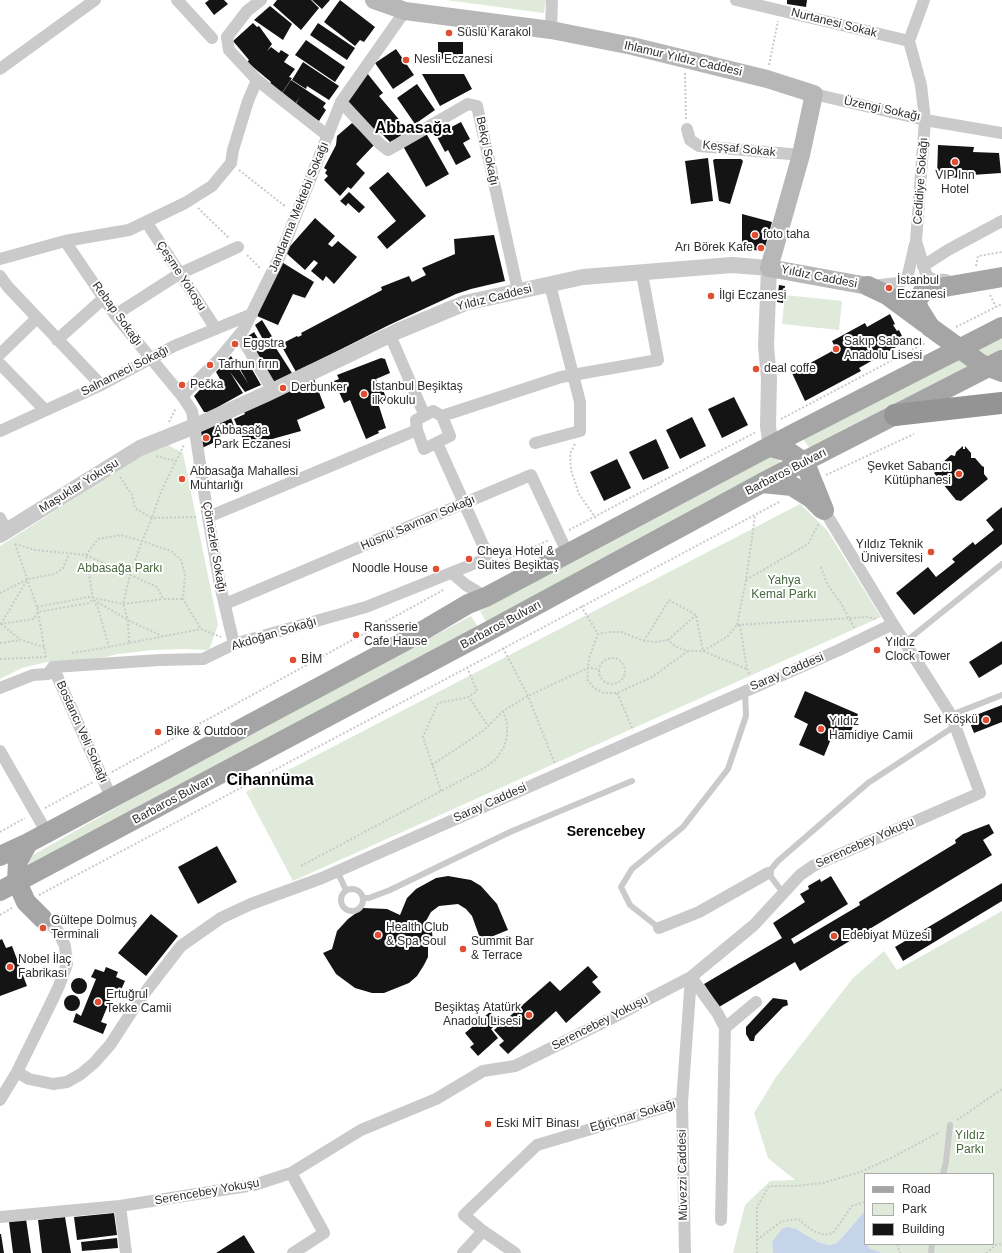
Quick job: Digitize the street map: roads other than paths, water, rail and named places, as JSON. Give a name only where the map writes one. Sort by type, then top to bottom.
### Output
[{"type":"highway","points":[[895,415],[1002,402]]},
{"type":"main road","name":"Ihlamur Yıldız Caddesi","points":[[374,0],[405,10],[551,30],[684,58],[767,79],[814,94]]},
{"type":"main road","points":[[769,268],[801,155],[814,94]]},
{"type":"main road","name":"Yıldız Caddesi","points":[[769,268],[868,286]]},
{"type":"main road","points":[[928,335],[917,306],[918,299],[922,293],[971,276],[1002,277]]},
{"type":"main road","points":[[868,286],[887,295],[928,335],[981,364],[1002,372]]},
{"type":"main road","points":[[0,856],[47,833],[407,640],[468,604],[486,597],[1002,327]]},
{"type":"main road","name":"Barbaros Bulvarı","points":[[9,887],[762,483],[805,463],[1002,360]]},
{"type":"main road","points":[[771,447],[789,452],[805,463],[806,486],[824,510]]},
{"type":"main road","points":[[762,483],[806,486]]},
{"type":"main road","points":[[28,843],[18,861],[9,887],[43,919]]},
{"type":"main road","points":[[40,871],[33,886],[35,897],[43,919]]},
{"type":"street","points":[[0,69],[95,0]]},
{"type":"street","points":[[177,0],[212,38]]},
{"type":"street","points":[[261,0],[247,11],[227,37],[229,50],[257,80],[328,136]]},
{"type":"street","points":[[551,30],[552,0]]},
{"type":"street","name":"Nurtanesi Sokak","points":[[736,0],[909,42]]},
{"type":"street","points":[[909,42],[924,0]]},
{"type":"street","name":"Jandarma Mektebi Sokağı","points":[[182,396],[219,359],[240,334],[252,314],[278,258],[341,102],[405,10]]},
{"type":"street","name":"Üzengi Sokağı","points":[[814,94],[925,120],[920,85],[909,42]]},
{"type":"street","points":[[0,259],[65,241],[129,230],[147,223],[212,186],[230,163],[232,150],[248,101],[257,80]]},
{"type":"street","name":"Bekçi Sokağı","points":[[341,102],[380,144],[388,150],[468,104],[477,106],[518,291]]},
{"type":"street","points":[[925,120],[1002,133]]},
{"type":"street","name":"Cedidiye Sokağı","points":[[868,286],[898,283],[907,279],[910,274],[912,252],[916,241],[925,120]]},
{"type":"street","name":"Keşşaf Sokak","points":[[687,129],[690,140],[699,146],[801,155]]},
{"type":"street","points":[[922,266],[1002,221]]},
{"type":"street","name":"Çeşme Yokoşu","points":[[147,223],[216,329]]},
{"type":"street","name":"Rebap Sokağı","points":[[65,241],[115,315],[182,396],[192,411],[195,426]]},
{"type":"street","name":"Cedidiye Sokağı","points":[[916,241],[922,266],[931,280],[971,276]]},
{"type":"street","points":[[115,315],[179,274],[238,247]]},
{"type":"street","name":"Yıldız Caddesi","points":[[195,426],[273,391],[390,335],[465,303],[583,278],[732,265],[769,268],[766,346],[769,379],[768,426],[771,447]]},
{"type":"street","points":[[442,416],[572,375],[658,360],[642,274]]},
{"type":"street","points":[[0,276],[8,288],[101,385]]},
{"type":"street","points":[[535,443],[580,431],[580,402],[550,285]]},
{"type":"street","points":[[57,340],[104,298]]},
{"type":"street","name":"Salnameci Sokağı","points":[[0,431],[101,385],[150,359],[252,314]]},
{"type":"street","points":[[0,354],[37,318]]},
{"type":"street","points":[[240,334],[273,391]]},
{"type":"street","points":[[390,335],[424,414]]},
{"type":"street","points":[[0,364],[45,410]]},
{"type":"street","points":[[433,411],[442,416],[450,436],[424,449],[416,430],[416,420],[424,414],[433,411]]},
{"type":"street","name":"Maşuklar Yokuşu","points":[[2,528],[140,448],[195,426]]},
{"type":"street","name":"Çömezler Sokağı","points":[[195,426],[208,517],[234,644]]},
{"type":"street","points":[[208,517],[416,430]]},
{"type":"street","points":[[436,443],[464,504]]},
{"type":"street","name":"Hüsnü Savman Sokağı","points":[[225,604],[531,475],[568,554]]},
{"type":"street","name":"Akdoğan Sokağı","points":[[0,688],[33,675],[51,671],[160,660],[203,659],[234,644],[366,607],[453,574],[483,560],[487,554],[464,504]]},
{"type":"street","points":[[824,510],[893,624]]},
{"type":"street","points":[[453,574],[466,585],[486,597]]},
{"type":"street","name":"Saray Caddesi","points":[[17,1072],[29,1079],[53,1084],[67,1082],[81,1074],[107,1050],[140,999],[181,946],[221,918],[250,904],[337,871],[893,624]]},
{"type":"street","name":"Serencebey Yokuşu","points":[[0,1217],[120,1206],[254,1185],[291,1173],[362,1130],[436,1099],[483,1071],[515,1066],[691,977],[754,924],[784,894],[800,875],[813,866],[980,793],[953,720],[893,624]]},
{"type":"street","name":"Bostancı Veli Sokağı","points":[[51,671],[111,798]]},
{"type":"street","points":[[0,751],[47,833]]},
{"type":"street","points":[[659,928],[699,912],[768,872]]},
{"type":"street","points":[[0,1100],[17,1072],[59,986],[67,964],[65,946],[58,931],[43,919]]},
{"type":"street","points":[[691,977],[718,1014],[725,1028],[721,1220]]},
{"type":"street","name":"Müvezzi Caddesi","points":[[685,1253],[682,1102],[691,977]]},
{"type":"street","points":[[725,1028],[756,1002]]},
{"type":"street","name":"Eğriçınar Sokağı","points":[[515,1253],[483,1231],[464,1215],[536,1145],[682,1102]]},
{"type":"street","points":[[291,1173],[324,1233],[293,1253]]},
{"type":"street","points":[[120,1206],[126,1253]]},
{"type":"street","points":[[463,1253],[483,1231]]},
{"type":"lane","points":[[904,643],[1002,564]]},
{"type":"lane","points":[[659,928],[630,905],[622,887],[632,870],[683,827],[728,769],[746,716],[745,690]]},
{"type":"lane","points":[[784,894],[768,872],[803,838],[868,783],[953,720],[1002,695]]},
{"type":"lane","points":[[346,890],[356,890],[363,898],[369,898],[390,890],[510,832],[632,781]]},
{"type":"lane","points":[[337,871],[346,890]]},
{"type":"lane","points":[[346,890],[341,899],[343,906],[348,910],[359,908],[363,898]]},
{"type":"lane","points":[[943,1173],[950,1125]]},
{"type":"water","points":[[864,1212],[864,1245],[868,1245],[869,1248],[882,1253],[773,1253],[772,1242],[782,1229],[787,1227],[796,1229],[818,1242],[829,1245],[837,1243]]},
{"type":"place","name":"Süslü Karakol","points":[[449,33]]},
{"type":"place","name":"Nesli Eczanesi","points":[[406,60]]},
{"type":"place","name":"VIP Inn Hotel","points":[[955,162]]},
{"type":"place","name":"foto taha","points":[[755,235]]},
{"type":"place","name":"Arı Börek Kafe","points":[[761,248]]},
{"type":"place","name":"İstanbul Eczanesi","points":[[889,288]]},
{"type":"place","name":"İlgi Eczanesi","points":[[711,296]]},
{"type":"place","name":"Eggstra","points":[[235,344]]},
{"type":"place","name":"Sakıp Sabancı Anadolu Lisesi","points":[[836,349]]},
{"type":"place","name":"Tarhun fırın","points":[[210,365]]},
{"type":"place","name":"deal coffe","points":[[756,369]]},
{"type":"place","name":"Pečka","points":[[182,385]]},
{"type":"place","name":"Derbunker","points":[[283,388]]},
{"type":"place","name":"Istanbul Beşiktaş ilk okulu","points":[[364,394]]},
{"type":"place","name":"Abbasağa Park Eczanesi","points":[[206,438]]},
{"type":"place","name":"Şevket Sabancı Kütüphanesi","points":[[959,474]]},
{"type":"place","name":"Abbasağa Mahallesi Muhtarlığı","points":[[182,479]]},
{"type":"place","name":"Yıldız Teknik Üniversitesi","points":[[931,552]]},
{"type":"place","name":"Cheya Hotel & Suites Beşiktaş","points":[[469,559]]},
{"type":"place","name":"Noodle House","points":[[436,569]]},
{"type":"place","name":"Ransserie Cafe Hause","points":[[356,635]]},
{"type":"place","name":"Yıldız Clock Tower","points":[[877,650]]},
{"type":"place","name":"BİM","points":[[293,660]]},
{"type":"place","name":"Set Köşkü","points":[[986,720]]},
{"type":"place","name":"Yıldız Hamidiye Camii","points":[[821,729]]},
{"type":"place","name":"Bike & Outdoor","points":[[158,732]]},
{"type":"place","name":"Gültepe Dolmuş Terminali","points":[[43,928]]},
{"type":"place","name":"Health Club & Spa Soul","points":[[378,935]]},
{"type":"place","name":"Edebiyat Müzesi","points":[[834,936]]},
{"type":"place","name":"Summit Bar & Terrace","points":[[463,949]]},
{"type":"place","name":"Nobel İlaç Fabrikası","points":[[10,967]]},
{"type":"place","name":"Ertuğrul Tekke Camii","points":[[98,1002]]},
{"type":"place","name":"Beşiktaş Atatürk Anadolu Lisesi","points":[[529,1015]]},
{"type":"place","name":"Eski MİT Binası","points":[[488,1124]]},
{"type":"district","name":"Abbasağa","points":[[413,129]]},
{"type":"district","name":"Cihannüma","points":[[270,781]]},
{"type":"district","name":"Serencebey","points":[[606,832]]},
{"type":"park label","name":"Abbasağa Parkı","points":[[120,569]]},
{"type":"park label","name":"Yahya Kemal Parkı","points":[[784,588]]},
{"type":"park label","name":"Yıldız Parkı","points":[[970,1143]]}]
